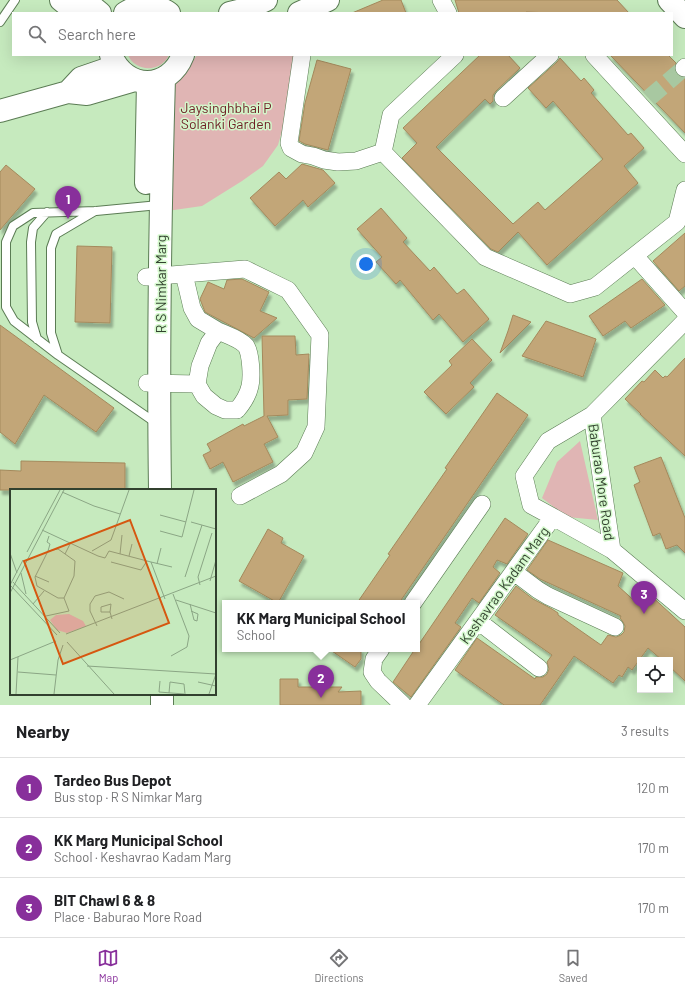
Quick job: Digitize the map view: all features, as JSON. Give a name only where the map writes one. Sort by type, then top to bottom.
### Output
[{"type":"main road","points":[[61,0],[76,12]]},
{"type":"main road","points":[[84,0],[99,12]]},
{"type":"main road","points":[[242,9],[266,0]]},
{"type":"main road","points":[[669,0],[685,17]]},
{"type":"main road","points":[[127,12],[140,6],[157,6]]},
{"type":"main road","points":[[0,111],[68,92],[87,94],[149,80],[172,73],[180,63],[183,56]]},
{"type":"main road","points":[[68,92],[81,78],[113,60],[124,75],[149,80]]},
{"type":"main road","name":"R S Nimkar Marg","points":[[148,489],[153,421],[153,206],[149,80]]},
{"type":"main road","name":"R S Nimkar Marg","points":[[153,421],[160,489]]},
{"type":"street","points":[[441,0],[447,12]]},
{"type":"street","points":[[302,56],[289,143],[291,148],[302,154],[338,162],[356,161],[383,152]]},
{"type":"street","points":[[383,152],[391,115],[454,56]]},
{"type":"street","points":[[503,98],[549,56]]},
{"type":"street","points":[[595,56],[645,102],[685,154]]},
{"type":"street","points":[[383,152],[484,257],[570,294],[595,287],[677,222],[685,190]]},
{"type":"street","points":[[635,256],[685,312]]},
{"type":"street","points":[[153,277],[246,269],[288,290],[320,335],[316,427],[304,453],[281,474],[240,496]]},
{"type":"street","points":[[184,274],[192,308],[198,319],[245,346],[250,358],[250,385],[244,401],[237,410],[225,410],[216,406],[204,396],[197,384],[200,366],[208,343],[218,331]]},
{"type":"street","name":"Keshavrao Kadam Marg","points":[[417,705],[553,517],[531,505],[524,476],[548,441],[592,415],[685,321]]},
{"type":"street","points":[[153,384],[197,384]]},
{"type":"street","name":"Baburao More Road","points":[[592,415],[612,550]]},
{"type":"street","points":[[415,600],[482,504]]},
{"type":"street","name":"Baburao More Road","points":[[553,517],[612,550],[685,612]]},
{"type":"street","points":[[514,572],[548,596],[615,627]]},
{"type":"street","points":[[478,621],[539,668]]},
{"type":"street","points":[[380,652],[374,659],[372,672],[378,681],[403,705]]},
{"type":"lane","points":[[0,22],[15,0]]},
{"type":"lane","points":[[153,206],[96,211],[33,213],[13,226],[6,242],[6,307],[14,320],[37,340],[153,421]]},
{"type":"lane","points":[[58,355],[51,333],[50,248],[56,234],[96,211]]},
{"type":"lane","points":[[37,340],[32,322],[31,242],[34,228],[47,212]]},
{"type":"green space","points":[[128,56],[168,56],[160,65],[148,68],[136,65],[131,61]]},
{"type":"green space","name":"Jaysinghbhai P Solanki Garden","points":[[196,56],[295,56],[290,103],[278,145],[263,166],[202,206],[167,211],[168,91],[182,77]]},
{"type":"green space","points":[[580,441],[598,520],[567,517],[542,498],[557,462]]},
{"type":"building","points":[[383,0],[401,0],[406,12],[354,12]]},
{"type":"building","points":[[455,0],[617,0],[628,12],[526,12],[459,12]]},
{"type":"building","points":[[479,56],[509,56],[520,68],[496,91],[493,95],[493,101],[490,104],[485,99],[436,147],[513,224],[538,202],[545,210],[603,159],[553,101],[546,108],[528,88],[560,58],[581,81],[584,78],[594,90],[591,93],[628,135],[631,133],[644,148],[624,166],[638,183],[547,265],[518,232],[498,252],[491,249],[402,158],[417,143],[403,128]]},
{"type":"building","points":[[611,56],[669,56],[676,63],[674,70],[677,75],[681,78],[685,78],[685,133]]},
{"type":"building","points":[[317,60],[351,69],[328,150],[299,141],[305,103]]},
{"type":"building","points":[[302,164],[323,170],[335,183],[308,207],[303,200],[275,226],[250,198],[279,172],[286,179]]},
{"type":"building","points":[[6,165],[35,189],[0,230],[0,172]]},
{"type":"building","points":[[381,208],[407,238],[403,242],[430,271],[434,267],[457,294],[464,289],[489,319],[463,342],[439,314],[433,320],[400,280],[396,284],[376,262],[382,257],[357,229]]},
{"type":"building","points":[[685,233],[685,286],[679,291],[653,261]]},
{"type":"building","points":[[77,246],[112,247],[110,323],[75,322]]},
{"type":"building","points":[[242,279],[269,292],[260,311],[277,318],[254,338],[205,312],[200,299],[208,282],[224,289],[227,280]]},
{"type":"building","points":[[642,279],[665,305],[631,328],[625,321],[603,336],[589,316]]},
{"type":"building","points":[[513,315],[531,322],[500,353],[508,331]]},
{"type":"building","points":[[546,321],[596,339],[583,377],[522,356]]},
{"type":"building","points":[[0,325],[114,408],[96,432],[44,395],[15,444],[0,432]]},
{"type":"building","points":[[262,336],[295,336],[296,355],[309,354],[307,399],[288,400],[288,415],[267,416],[278,437],[264,444],[273,462],[233,482],[223,462],[210,469],[203,455],[211,451],[207,444],[243,424],[244,426],[264,416]]},
{"type":"building","points":[[472,339],[492,360],[470,383],[474,387],[446,414],[424,392],[452,365],[449,361]]},
{"type":"building","points":[[685,358],[685,456],[625,399],[655,370],[663,378],[665,376],[667,377]]},
{"type":"building","points":[[497,393],[528,415],[401,600],[359,600],[390,555],[388,554],[447,469],[445,468]]},
{"type":"building","points":[[661,457],[685,518],[685,553],[677,545],[666,549],[660,533],[653,536],[634,485],[640,482],[634,467]]},
{"type":"building","points":[[21,461],[125,463],[125,489],[0,490],[0,470],[21,471]]},
{"type":"building","points":[[505,518],[528,534],[507,564],[497,560],[493,567],[500,573],[479,603],[472,598],[455,623],[461,627],[411,697],[393,682],[413,652],[420,652],[420,643]]},
{"type":"building","points":[[268,529],[283,538],[281,543],[304,556],[280,600],[273,600],[239,581]]},
{"type":"building","points":[[548,540],[623,573],[618,586],[638,604],[648,593],[685,627],[685,681],[673,670],[673,657],[658,657],[648,648],[641,657],[637,657],[637,663],[632,670],[628,667],[622,677],[619,675],[613,683],[574,656],[540,705],[504,705],[455,670],[477,638],[535,679],[536,677],[543,677],[547,674],[549,669],[547,662],[552,655],[495,615],[516,586],[533,599],[558,613],[558,615],[601,645],[608,635],[616,637],[624,632],[625,626],[620,618],[621,616],[540,579],[527,570]]},
{"type":"building","points":[[333,652],[361,652],[361,659],[355,667]]},
{"type":"building","points":[[280,679],[298,679],[298,687],[342,687],[338,692],[361,691],[361,705],[280,705]]},
{"type":"tunnel","points":[[649,98],[684,68]]},
{"type":"place","name":"Tardeo Bus Depot","points":[[68,219]]},
{"type":"place","name":"BIT Chawl 6 & 8","points":[[644,614]]},
{"type":"place","name":"KK Marg Municipal School","points":[[321,698]]}]
